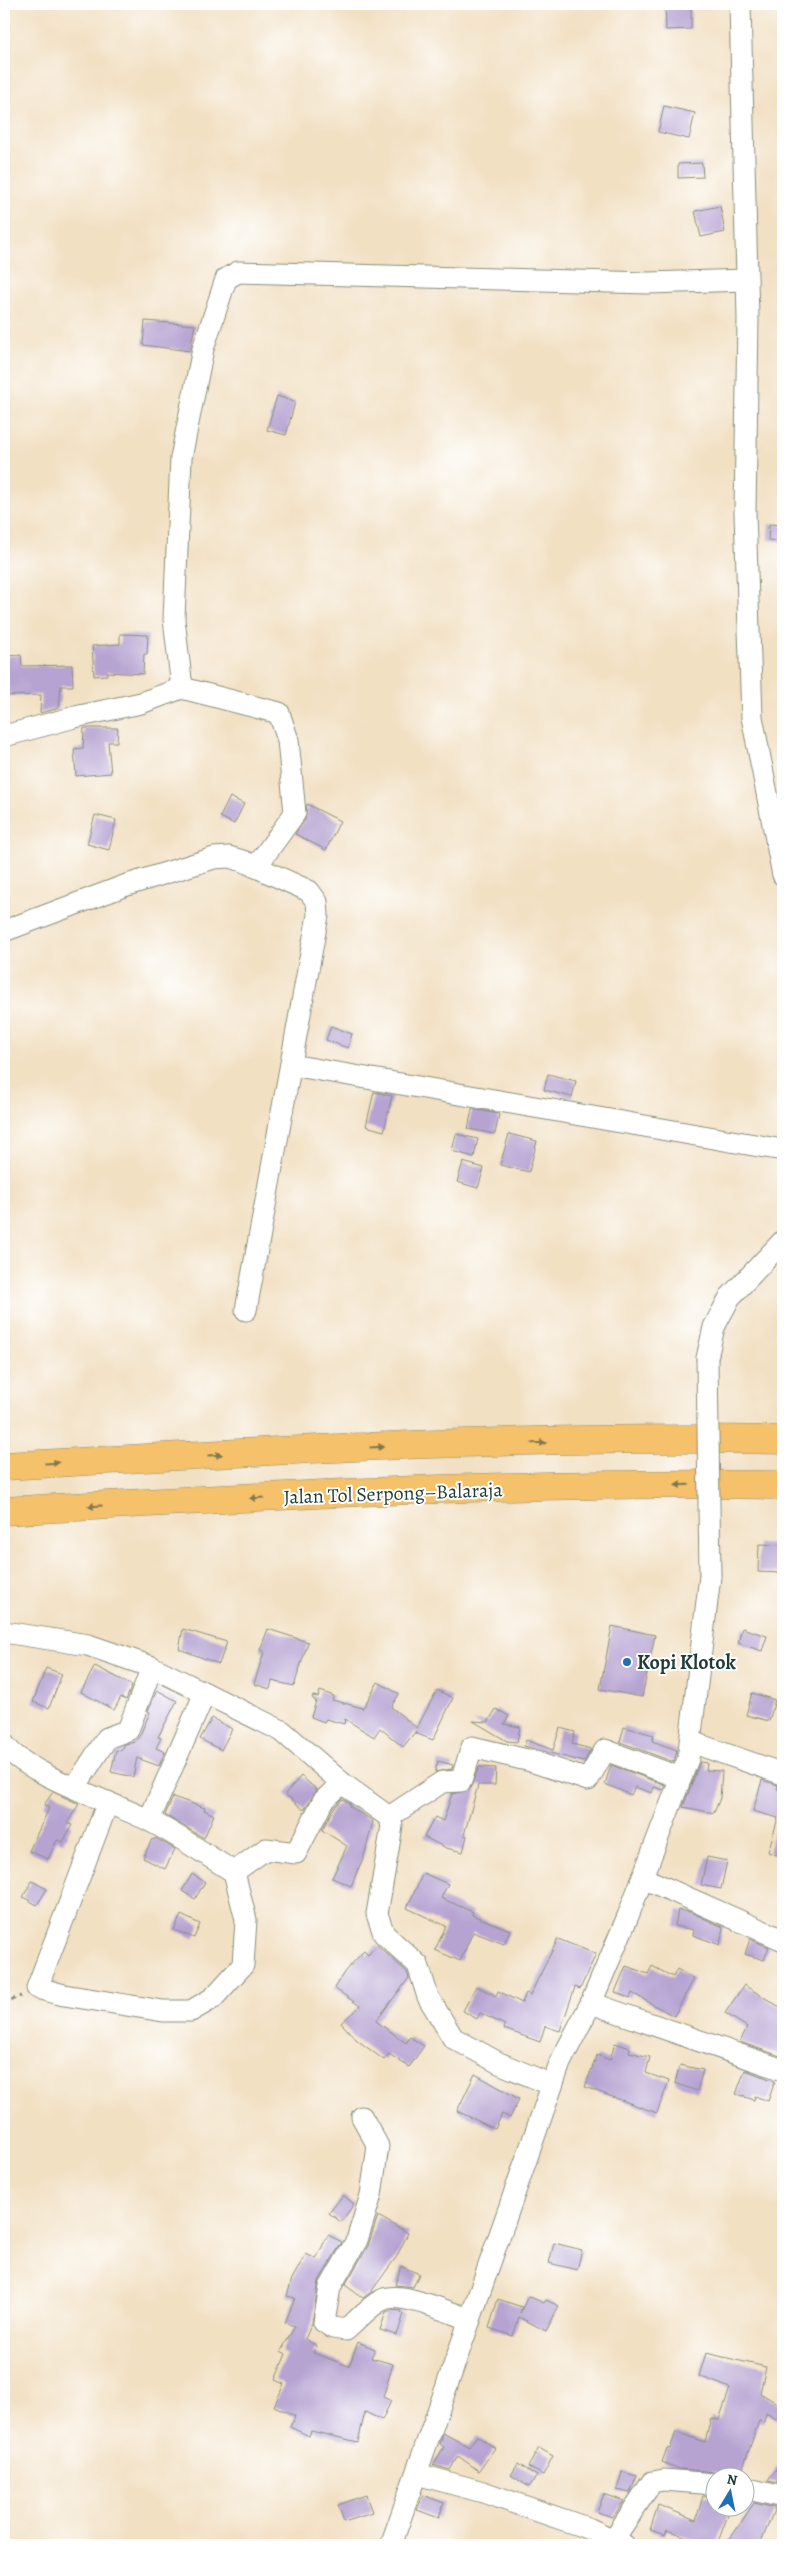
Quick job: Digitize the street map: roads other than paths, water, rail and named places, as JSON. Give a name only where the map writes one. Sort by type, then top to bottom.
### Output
[{"type":"highway","points":[[4,1466],[409,1445],[724,1439],[783,1440]]},
{"type":"highway","points":[[724,1484],[783,1490]]},
{"type":"highway","name":"Jalan Tol Serpong–Balaraja","points":[[4,1511],[410,1490],[724,1484],[783,1485]]},
{"type":"street","points":[[740,4],[747,280],[745,513],[752,717],[783,875]]},
{"type":"street","points":[[182,688],[174,618],[181,458],[203,348],[226,279],[238,272],[648,283],[747,280]]},
{"type":"street","points":[[4,736],[75,717],[141,703],[182,688],[279,713],[288,740],[295,814],[256,867]]},
{"type":"street","points":[[4,931],[124,886],[214,858],[229,857],[256,867],[309,891],[317,902],[318,915],[246,1310]]},
{"type":"street","points":[[291,1065],[783,1150]]},
{"type":"street","points":[[391,2545],[560,2063],[591,2003],[643,1878],[688,1759],[710,1576],[707,1358],[714,1327],[730,1297],[783,1241]]},
{"type":"street","points":[[4,1632],[88,1644],[152,1667],[282,1731],[342,1783],[389,1818],[392,1826],[377,1914],[384,1934],[418,1965],[428,1997],[453,2038],[499,2063],[552,2085]]},
{"type":"street","points":[[75,1786],[107,1738],[128,1730],[152,1667]]},
{"type":"street","points":[[149,1820],[205,1693]]},
{"type":"street","points":[[691,1742],[783,1774]]},
{"type":"street","points":[[4,1744],[10,1752],[31,1767],[149,1820],[234,1872],[246,1920],[243,1964],[213,1998],[191,2010],[163,2010],[64,1995],[38,1988],[108,1802]]},
{"type":"street","points":[[389,1818],[442,1782],[460,1781],[472,1747],[531,1762],[588,1780],[604,1750],[680,1778]]},
{"type":"street","points":[[234,1872],[266,1849],[296,1853],[323,1802],[342,1783]]},
{"type":"street","points":[[643,1878],[783,1940]]},
{"type":"street","points":[[591,2003],[783,2070]]},
{"type":"street","points":[[362,2117],[378,2146],[371,2195],[357,2240],[330,2287],[324,2322],[333,2328],[346,2330],[380,2301],[389,2297],[414,2301],[469,2319]]},
{"type":"street","points":[[417,2474],[483,2492],[590,2530],[618,2543],[652,2482],[704,2484]]},
{"type":"street","points":[[754,2490],[783,2497]]},
{"type":"place","name":"Kopi Klotok","points":[[627,1662]]}]
